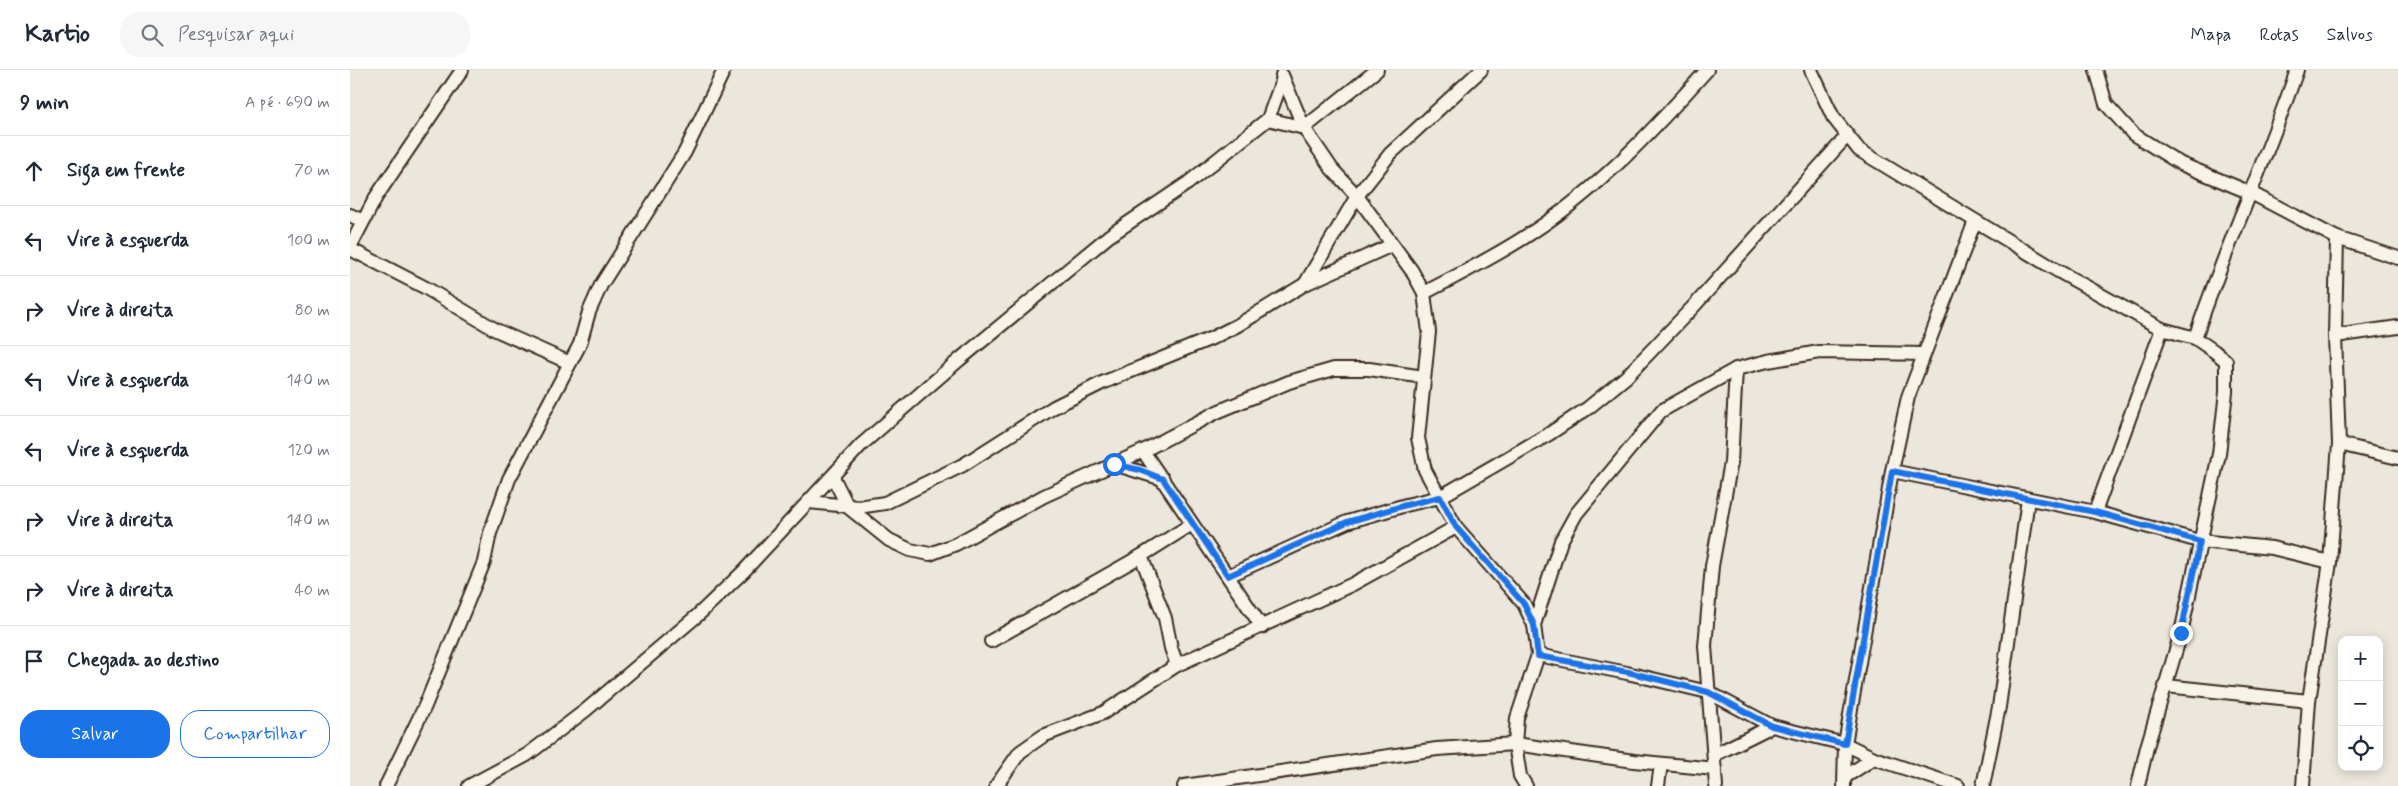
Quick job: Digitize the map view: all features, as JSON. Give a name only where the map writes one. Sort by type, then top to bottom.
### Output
[{"type":"street","points":[[462,70],[376,197],[350,248],[426,288],[496,330],[570,362]]},
{"type":"street","points":[[386,786],[425,706],[477,580],[484,562],[500,502],[580,344],[589,312],[601,285],[685,152],[724,70]]},
{"type":"street","points":[[1304,128],[1378,70]]},
{"type":"street","points":[[1305,284],[1357,196],[1390,154],[1481,70]]},
{"type":"street","points":[[1424,293],[1490,258],[1532,232],[1570,205],[1619,163],[1707,70]]},
{"type":"street","points":[[1811,70],[1832,117],[1858,150],[2058,271],[2162,329],[2195,338],[2214,350],[2226,362],[2226,392],[2219,454],[2181,633],[2147,747],[2138,786]]},
{"type":"street","points":[[2096,70],[2106,104],[2133,134],[2181,164],[2251,193],[2337,238],[2398,258]]},
{"type":"street","points":[[2195,338],[2217,272],[2251,193],[2297,70]]},
{"type":"street","points":[[1282,74],[1304,128],[1332,169],[1357,196],[1412,271],[1424,293],[1429,332],[1418,438],[1425,470],[1456,527],[1524,604],[1534,625],[1538,656],[1517,718],[1515,744],[1520,776],[1526,786]]},
{"type":"street","points":[[469,786],[528,755],[586,710],[698,615],[743,572],[869,438],[959,360],[1109,236],[1188,183],[1268,119],[1282,74]]},
{"type":"street","points":[[1268,119],[1304,128]]},
{"type":"street","points":[[1228,576],[1347,522],[1440,497],[1549,434],[1588,408],[1626,377],[1747,250],[1787,201],[1847,136]]},
{"type":"street","points":[[350,215],[363,221]]},
{"type":"street","points":[[1844,781],[1845,744],[1892,471],[1908,397],[1974,221]]},
{"type":"street","points":[[2303,786],[2309,701],[2330,562],[2339,444],[2335,336],[2337,238]]},
{"type":"street","points":[[809,502],[848,507],[873,506],[885,502],[963,465],[1054,407],[1102,383],[1220,334],[1305,284],[1392,245]]},
{"type":"street","points":[[2335,336],[2398,327]]},
{"type":"street","points":[[2095,512],[2162,329]]},
{"type":"street","points":[[1534,625],[1561,541],[1576,514],[1661,411],[1736,369],[1768,361],[1819,352],[1924,354]]},
{"type":"street","points":[[833,477],[848,507],[889,540],[910,550],[930,554],[956,544],[1044,496],[1144,451],[1218,412],[1289,382],[1334,369],[1369,369],[1424,377]]},
{"type":"street","points":[[1716,786],[1705,646],[1712,566],[1731,462],[1736,369]]},
{"type":"street","points":[[2339,444],[2398,458]]},
{"type":"street","points":[[1144,451],[1262,628]]},
{"type":"street","points":[[1114,464],[1140,470],[1163,479]]},
{"type":"street","points":[[1892,471],[2095,512],[2200,541],[2272,548],[2330,562]]},
{"type":"street","points":[[1984,786],[2000,707],[2028,499]]},
{"type":"street","points":[[991,641],[1141,556],[1192,524]]},
{"type":"street","points":[[996,786],[1020,752],[1043,736],[1103,712],[1177,665],[1262,628],[1353,584],[1456,527]]},
{"type":"street","points":[[1141,556],[1165,618],[1171,648],[1177,665]]},
{"type":"street","points":[[1538,656],[1628,672],[1708,692],[1772,726],[1845,744],[1874,758],[1958,786]]},
{"type":"street","points":[[2166,686],[2309,701]]},
{"type":"street","points":[[1714,755],[1772,726]]},
{"type":"street","points":[[1184,786],[1437,749],[1515,744],[1661,764],[1715,769]]},
{"type":"street","points":[[1844,781],[1874,758]]},
{"type":"street","points":[[1658,786],[1661,764]]},
{"type":"route","points":[[1114,464],[1140,470],[1163,479],[1228,576],[1347,522],[1440,497],[1456,527],[1524,604],[1534,625],[1538,656],[1628,672],[1708,692],[1772,726],[1845,744],[1892,471],[2095,512],[2200,541],[2181,633]]}]
